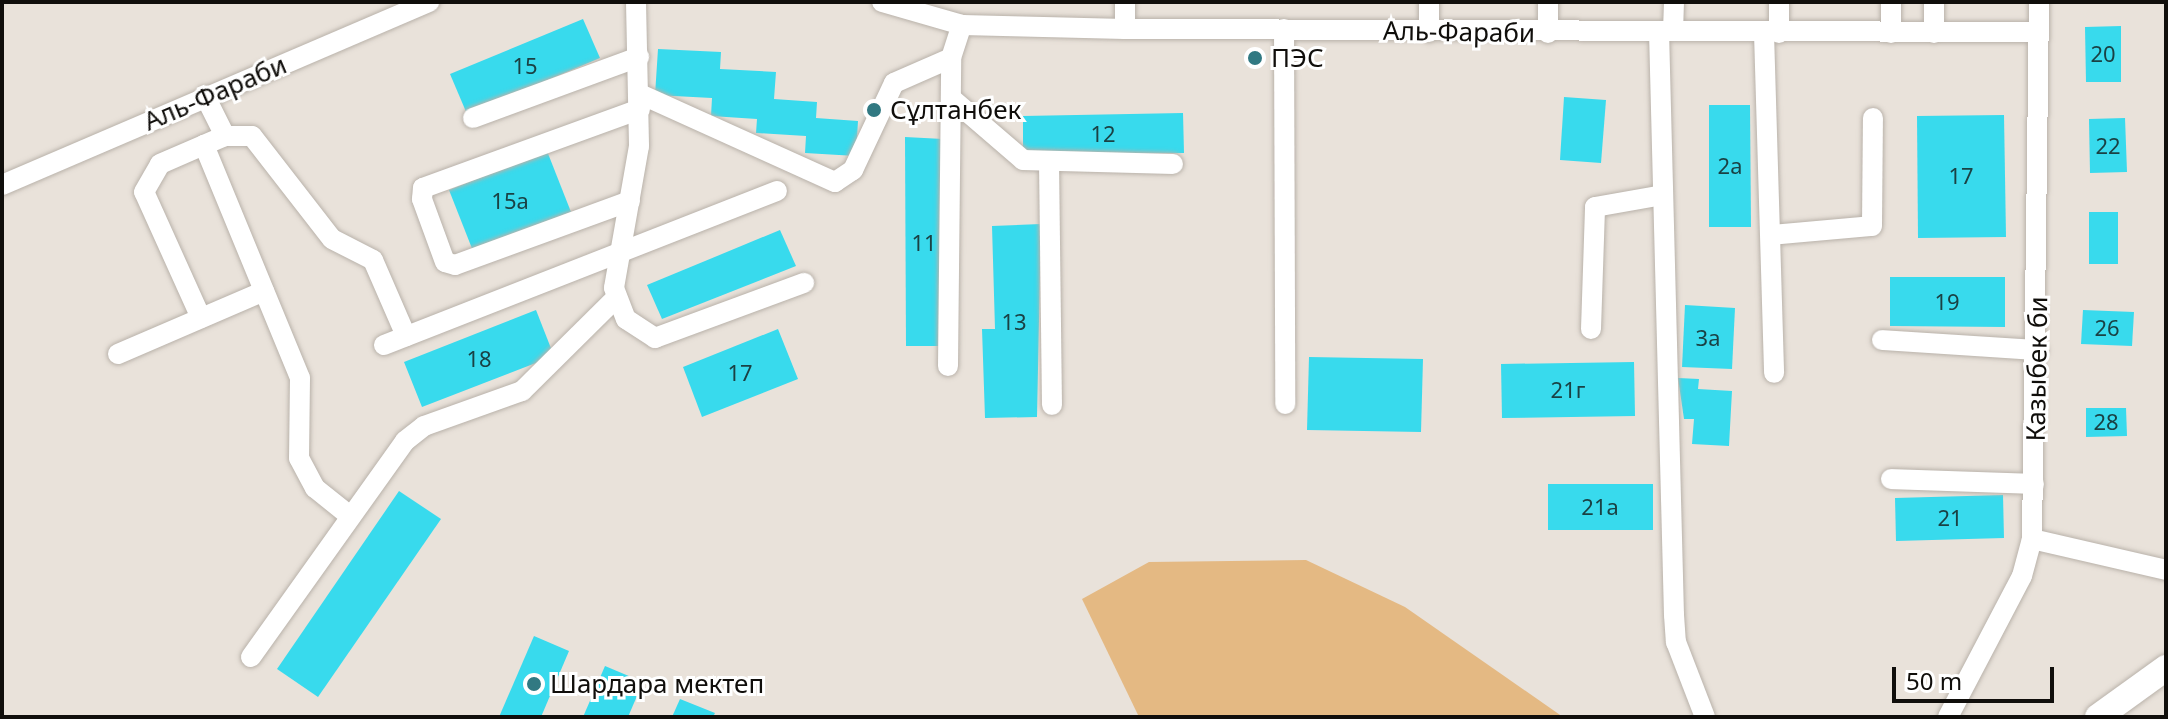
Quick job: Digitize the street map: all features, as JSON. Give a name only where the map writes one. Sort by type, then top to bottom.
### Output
[{"type":"street","name":"Аль-Фараби","points":[[2,185],[429,2]]},
{"type":"street","points":[[636,2],[640,102],[616,298],[626,319],[655,338],[804,283]]},
{"type":"street","name":"Аль-Фараби","points":[[882,2],[942,11],[962,25],[1548,33],[2039,32]]},
{"type":"street","points":[[1125,2],[1125,29]]},
{"type":"street","points":[[1429,2],[1429,32]]},
{"type":"street","points":[[1548,2],[1548,33]]},
{"type":"street","points":[[1674,2],[1666,31],[1663,195],[1676,642],[1705,717]]},
{"type":"street","points":[[1774,373],[1771,33],[1779,2]]},
{"type":"street","points":[[1891,2],[1891,33]]},
{"type":"street","points":[[1934,2],[1934,33]]},
{"type":"street","name":"Казыбек би","points":[[1948,717],[2022,576],[2032,539],[2038,350],[2039,2]]},
{"type":"street","points":[[948,366],[951,58],[962,25]]},
{"type":"street","points":[[1284,29],[1285,404]]},
{"type":"street","points":[[473,118],[639,57]]},
{"type":"street","points":[[630,201],[455,265],[445,262],[422,199],[423,188],[640,102],[835,182],[853,170],[894,83],[951,58]]},
{"type":"street","points":[[205,96],[225,136]]},
{"type":"street","points":[[951,98],[1013,155],[1049,161],[1173,164]]},
{"type":"street","points":[[1771,235],[1872,226],[1873,118]]},
{"type":"street","points":[[201,318],[144,192],[160,164],[225,136],[252,136],[332,239],[373,260],[406,336]]},
{"type":"street","points":[[204,145],[304,397],[299,458],[315,488],[350,516]]},
{"type":"street","points":[[1049,161],[1052,405]]},
{"type":"street","points":[[384,345],[777,191]]},
{"type":"street","points":[[1591,329],[1595,207],[1663,195]]},
{"type":"street","points":[[118,354],[264,291]]},
{"type":"street","points":[[251,657],[405,441],[424,426],[522,391],[616,298]]},
{"type":"street","points":[[1882,340],[2038,350]]},
{"type":"street","points":[[1891,479],[2034,484]]},
{"type":"street","points":[[2032,539],[2166,570]]},
{"type":"street","points":[[2113,712],[2166,668]]},
{"type":"shaded area","points":[[1306,560],[1405,607],[1563,717],[1139,717],[1082,599],[1149,562]]},
{"type":"building","points":[[583,19],[600,58],[467,114],[450,74]]},
{"type":"building","points":[[2121,26],[2121,82],[2086,82],[2085,27]]},
{"type":"building","points":[[658,49],[721,52],[720,69],[776,72],[774,99],[817,102],[816,118],[858,121],[856,156],[805,153],[806,136],[756,133],[757,119],[711,116],[712,98],[655,95]]},
{"type":"building","points":[[1564,97],[1606,100],[1601,163],[1560,160]]},
{"type":"building","points":[[1709,105],[1750,105],[1751,227],[1709,227]]},
{"type":"building","points":[[1183,113],[1184,153],[1023,155],[1023,116]]},
{"type":"building","points":[[2004,115],[2006,237],[1918,238],[1917,116]]},
{"type":"building","points":[[2125,118],[2127,172],[2090,173],[2089,119]]},
{"type":"building","points":[[905,137],[943,139],[942,346],[906,346]]},
{"type":"building","points":[[547,151],[571,212],[473,251],[449,190]]},
{"type":"building","points":[[2089,212],[2118,212],[2118,264],[2089,264]]},
{"type":"building","points":[[1041,224],[1037,417],[985,418],[982,329],[995,329],[992,226]]},
{"type":"building","points":[[780,230],[796,266],[662,319],[647,285]]},
{"type":"building","points":[[1890,277],[2005,277],[2005,327],[1890,326]]},
{"type":"building","points":[[1685,305],[1735,308],[1732,369],[1682,367]]},
{"type":"building","points":[[536,310],[554,356],[422,407],[404,362]]},
{"type":"building","points":[[2083,310],[2134,312],[2132,346],[2081,344]]},
{"type":"building","points":[[778,329],[798,379],[702,417],[683,367]]},
{"type":"building","points":[[1309,357],[1423,359],[1421,432],[1307,430]]},
{"type":"building","points":[[1634,362],[1635,416],[1502,418],[1501,364]]},
{"type":"building","points":[[1678,378],[1699,379],[1698,389],[1732,391],[1729,446],[1692,444],[1694,419],[1684,419]]},
{"type":"building","points":[[2086,408],[2126,408],[2127,436],[2086,437]]},
{"type":"building","points":[[1548,484],[1653,484],[1653,530],[1548,530]]},
{"type":"building","points":[[399,491],[441,519],[318,697],[277,669]]},
{"type":"building","points":[[2003,495],[2004,538],[1896,541],[1895,498]]},
{"type":"building","name":"Шардара мектеп","points":[[534,636],[569,651],[541,717],[499,717]]},
{"type":"building","name":"Шардара мектеп","points":[[605,666],[643,682],[628,717],[583,717]]},
{"type":"building","name":"Шардара мектеп","points":[[680,699],[715,713],[713,717],[672,717]]},
{"type":"place","name":"ПЭС","points":[[1255,58]]},
{"type":"place","name":"Сұлтанбек","points":[[874,110]]},
{"type":"place","name":"Шардара мектеп","points":[[534,684]]}]
